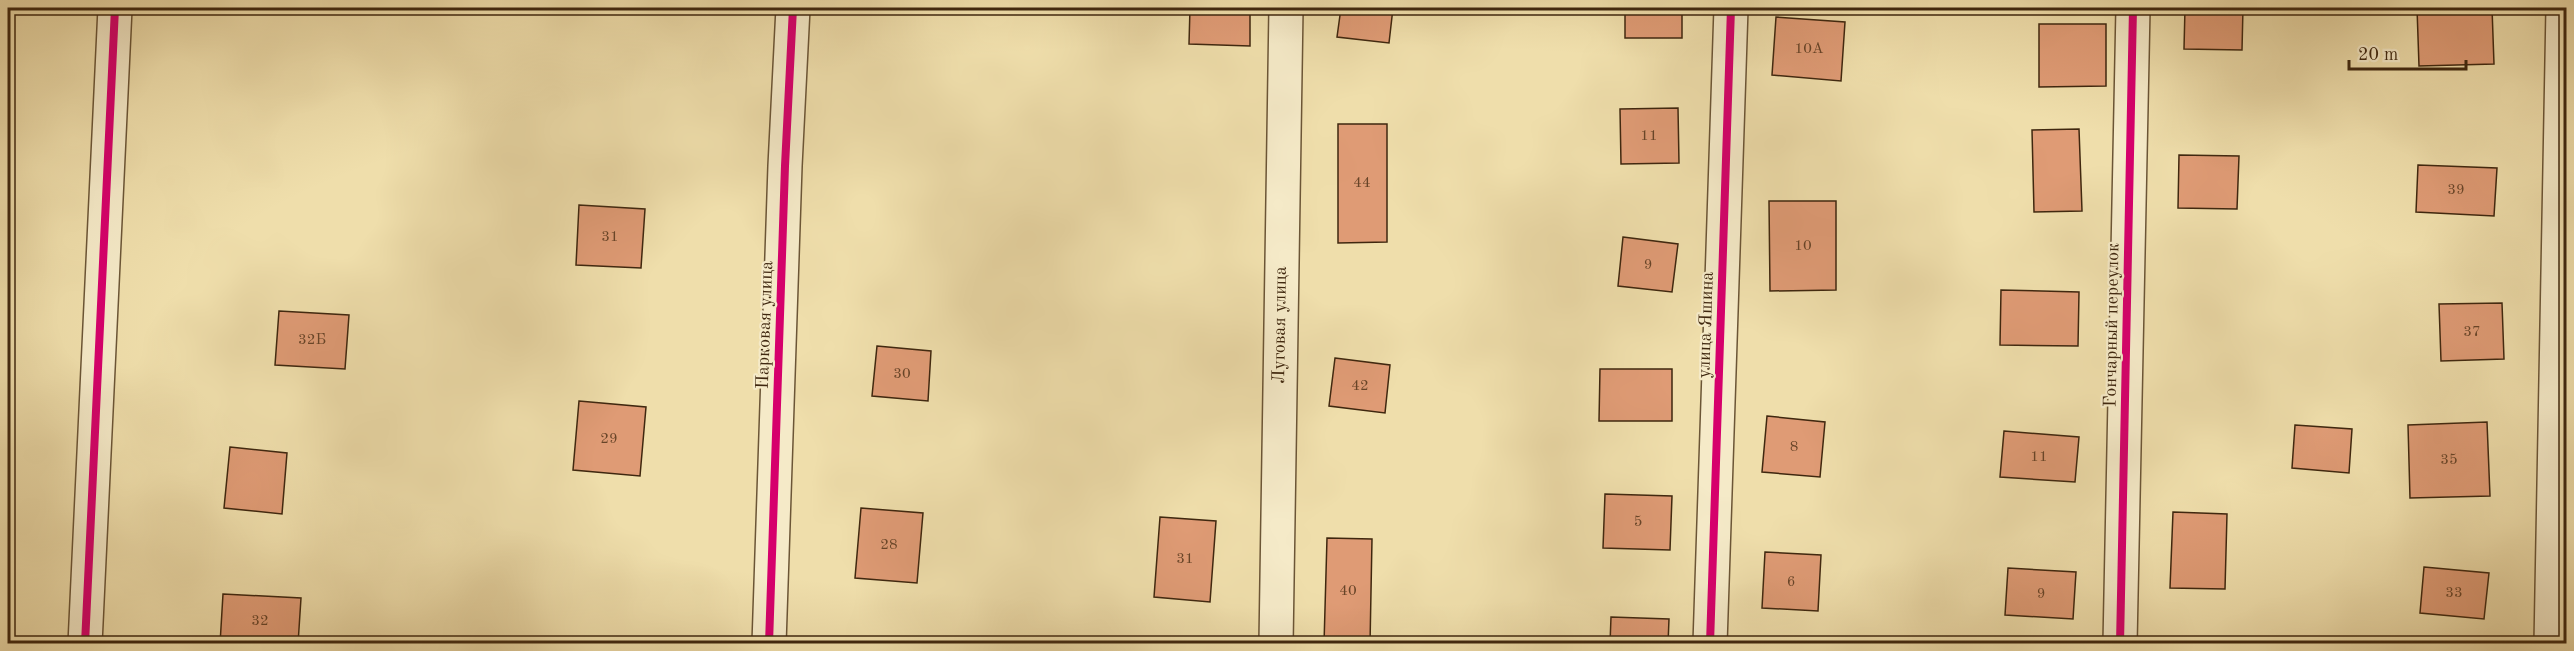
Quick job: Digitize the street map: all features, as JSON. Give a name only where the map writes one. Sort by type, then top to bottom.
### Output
[{"type":"street","points":[[85,644],[115,8]]},
{"type":"street","name":"Парковая улица","points":[[769,644],[785,166],[793,8]]},
{"type":"street","name":"Луговая улица","points":[[1276,644],[1286,8]]},
{"type":"street","name":"улица Яшина","points":[[1710,644],[1731,8]]},
{"type":"street","name":"Гончарный переулок","points":[[2120,644],[2133,8]]},
{"type":"street","points":[[2551,644],[2563,8]]},
{"type":"building","points":[[1190,8],[1250,8],[1250,46],[1189,44]]},
{"type":"building","points":[[1341,8],[1393,8],[1389,43],[1337,37]]},
{"type":"building","points":[[1625,8],[1682,8],[1682,38],[1625,38]]},
{"type":"building","points":[[2185,8],[2243,8],[2242,50],[2184,49]]},
{"type":"building","points":[[2417,8],[2492,8],[2494,64],[2419,66]]},
{"type":"building","points":[[1776,17],[1845,22],[1841,81],[1772,75]]},
{"type":"building","points":[[2039,24],[2106,24],[2106,86],[2039,87]]},
{"type":"building","points":[[1678,108],[1679,163],[1621,164],[1620,109]]},
{"type":"building","points":[[1338,124],[1387,124],[1387,242],[1338,243]]},
{"type":"building","points":[[2079,129],[2082,211],[2034,212],[2032,130]]},
{"type":"building","points":[[2179,155],[2239,156],[2237,209],[2178,208]]},
{"type":"building","points":[[2418,165],[2497,168],[2494,216],[2416,212]]},
{"type":"building","points":[[1769,201],[1836,201],[1836,290],[1770,291]]},
{"type":"building","points":[[579,205],[645,209],[641,268],[576,265]]},
{"type":"building","points":[[1623,237],[1678,244],[1672,292],[1618,286]]},
{"type":"building","points":[[2001,290],[2079,292],[2078,346],[2000,345]]},
{"type":"building","points":[[2502,303],[2504,359],[2441,361],[2439,304]]},
{"type":"building","points":[[279,311],[349,315],[345,369],[275,365]]},
{"type":"building","points":[[877,346],[931,351],[928,401],[872,396]]},
{"type":"building","points":[[1335,358],[1390,365],[1385,413],[1329,406]]},
{"type":"building","points":[[1600,369],[1672,369],[1672,421],[1599,421]]},
{"type":"building","points":[[579,401],[646,407],[640,476],[573,470]]},
{"type":"building","points":[[1767,416],[1825,422],[1820,477],[1762,472]]},
{"type":"building","points":[[2487,422],[2490,496],[2410,498],[2408,425]]},
{"type":"building","points":[[2295,425],[2352,429],[2349,473],[2292,468]]},
{"type":"building","points":[[2004,431],[2079,437],[2075,482],[2000,477]]},
{"type":"building","points":[[230,447],[287,453],[282,514],[224,508]]},
{"type":"building","points":[[1605,494],[1672,496],[1670,550],[1603,548]]},
{"type":"building","points":[[861,508],[923,513],[917,583],[855,578]]},
{"type":"building","points":[[2173,512],[2227,514],[2225,589],[2170,588]]},
{"type":"building","points":[[1160,517],[1216,521],[1210,602],[1154,597]]},
{"type":"building","points":[[1327,538],[1372,539],[1370,644],[1324,644]]},
{"type":"building","points":[[1765,552],[1821,555],[1818,611],[1762,608]]},
{"type":"building","points":[[2424,567],[2489,573],[2484,619],[2420,613]]},
{"type":"building","points":[[2008,568],[2076,572],[2073,619],[2005,615]]},
{"type":"building","points":[[223,594],[301,598],[298,644],[220,644]]},
{"type":"building","points":[[1611,617],[1669,619],[1668,644],[1610,644]]},
{"type":"cycle path","points":[[85,644],[115,8]]},
{"type":"cycle path","points":[[769,644],[785,166],[793,8]]},
{"type":"cycle path","points":[[1710,644],[1731,8]]},
{"type":"cycle path","points":[[2120,644],[2133,8]]}]
